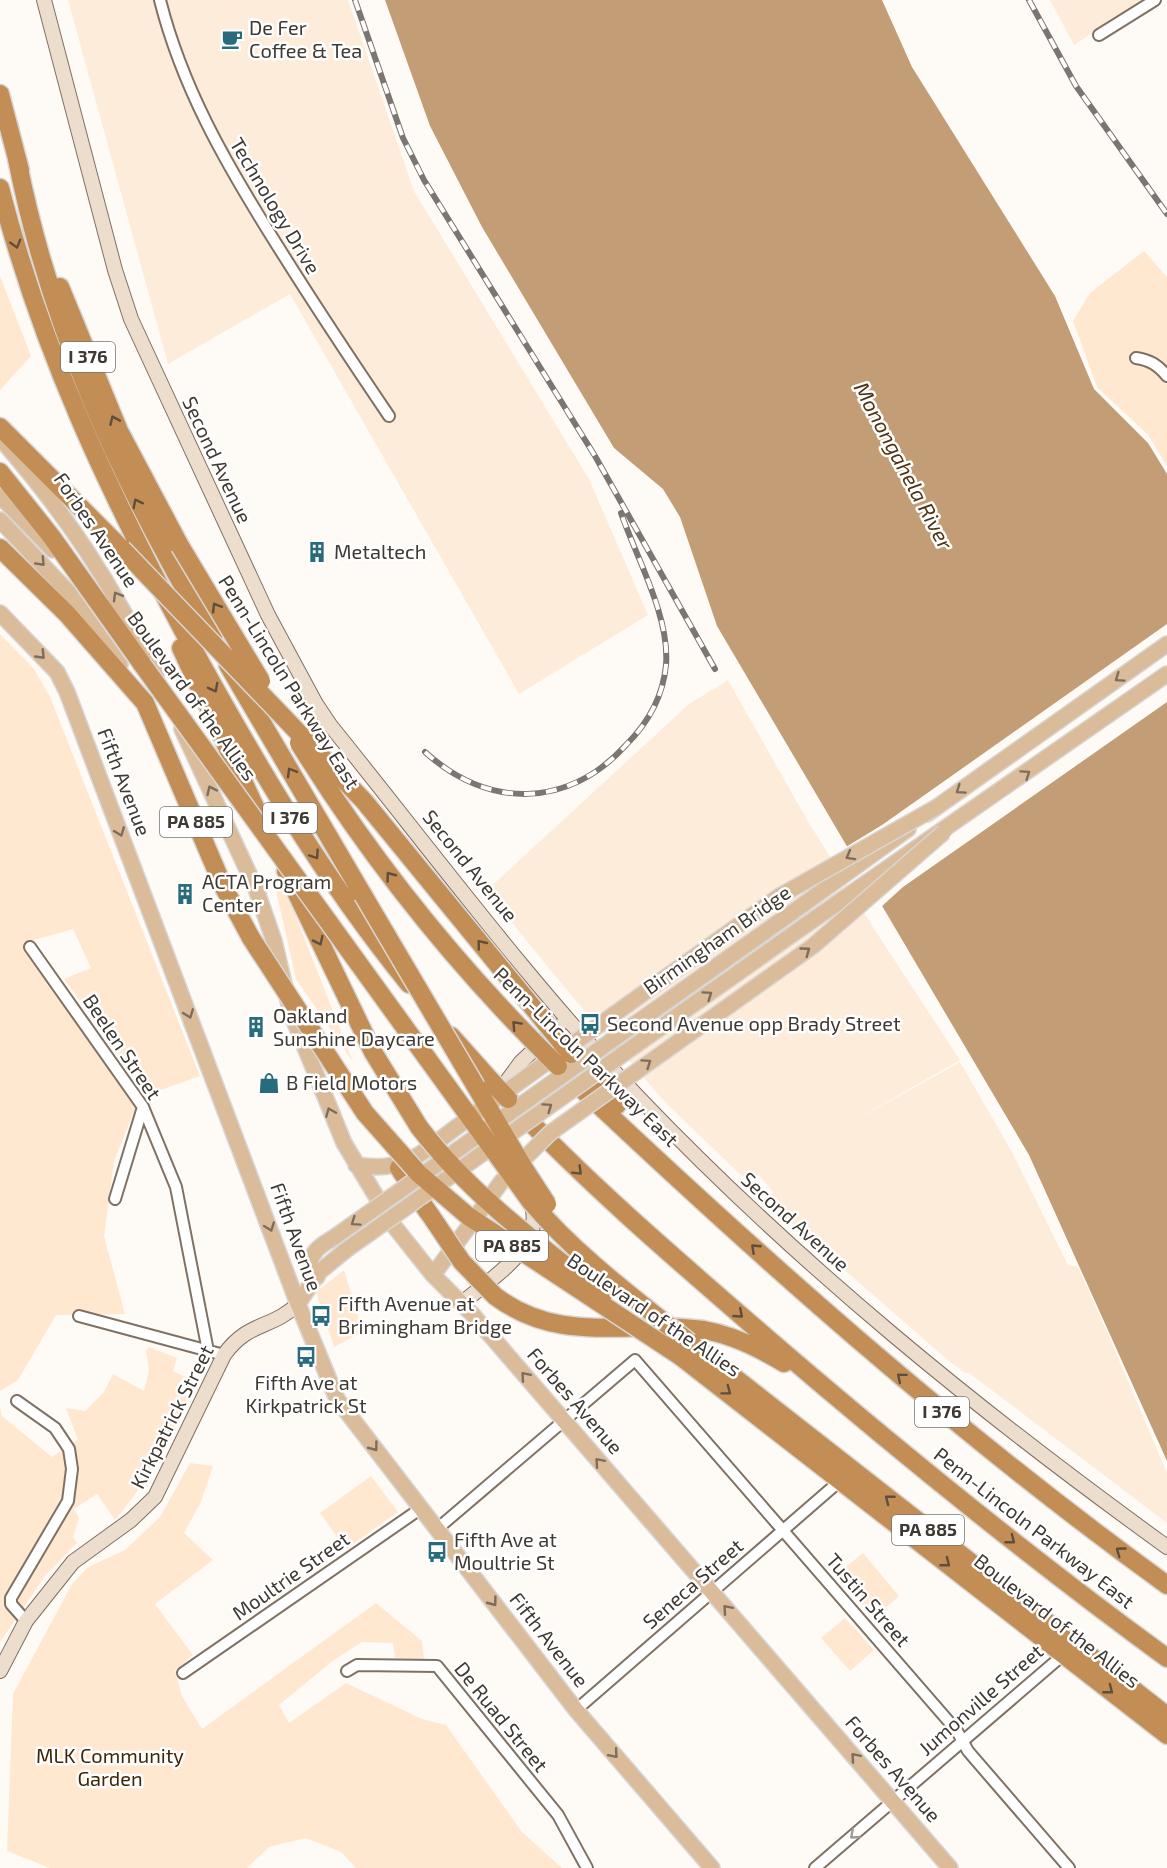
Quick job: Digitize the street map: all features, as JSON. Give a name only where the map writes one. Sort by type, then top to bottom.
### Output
[{"type":"highway","name":"Penn-Lincoln Parkway East","points":[[0,94],[37,223],[101,390],[139,471],[172,550],[373,854],[463,966],[565,1060],[729,1224],[829,1315],[956,1423],[1034,1486],[1167,1585]]},
{"type":"highway","name":"Penn-Lincoln Parkway East","points":[[0,188],[21,263],[55,362],[84,434],[127,526],[232,722],[302,836],[396,968],[493,1083],[629,1219],[820,1383],[1020,1548],[1167,1658]]},
{"type":"highway","points":[[0,427],[122,549],[364,801],[565,1060]]},
{"type":"highway","points":[[0,472],[51,536],[96,600]]},
{"type":"highway","points":[[127,526],[204,702],[362,1030],[396,1093],[419,1127],[445,1160],[494,1207],[685,1349]]},
{"type":"highway","points":[[0,548],[67,614],[145,704]]},
{"type":"highway","points":[[172,550],[529,1178],[556,1215],[619,1287]]},
{"type":"highway","name":"Boulevard of the Allies","points":[[96,600],[504,1167],[560,1234],[685,1349],[1062,1655],[1167,1735]]},
{"type":"highway","name":"Boulevard of the Allies","points":[[145,704],[223,886],[251,938],[365,1113],[419,1174],[454,1206],[574,1289],[685,1349],[1167,1716]]},
{"type":"highway","points":[[365,1113],[462,1262],[495,1296],[527,1316],[564,1326],[588,1329],[678,1328],[719,1334],[757,1348],[820,1383]]},
{"type":"main road","name":"Second Avenue","points":[[44,0],[115,270],[131,319],[268,615],[316,704],[330,725],[567,1018],[691,1151],[864,1310],[1008,1429],[1167,1547]]},
{"type":"main road","name":"Forbes Avenue","points":[[0,438],[71,525],[105,576],[132,623],[256,889],[274,941],[291,1013],[335,1124],[356,1165],[394,1226],[434,1275],[462,1303],[564,1420],[950,1868]]},
{"type":"main road","name":"Boulevard of the Allies","points":[[0,496],[67,565],[96,600]]},
{"type":"main road","name":"Boulevard of the Allies","points":[[0,520],[69,593],[145,704]]},
{"type":"main road","name":"Fifth Avenue","points":[[0,613],[57,672],[67,692],[298,1304],[338,1399],[576,1710],[712,1868]]},
{"type":"main road","name":"Birmingham Bridge","points":[[317,1277],[309,1267],[314,1251],[857,868],[937,807],[1167,644]]},
{"type":"main road","name":"Birmingham Bridge","points":[[298,1304],[326,1266],[346,1250],[1167,674]]},
{"type":"main road","points":[[356,1165],[388,1168],[413,1158],[778,897],[937,807]]},
{"type":"main road","points":[[434,1275],[502,1181],[550,1133],[813,946],[944,832]]},
{"type":"main road","points":[[462,1303],[519,1252],[534,1229],[532,1205],[491,1142],[488,1117],[494,1099],[521,1062],[567,1018]]},
{"type":"main road","name":"Kirkpatrick Street","points":[[0,1671],[26,1621],[73,1562],[131,1520],[155,1497],[224,1355],[236,1338],[255,1327],[285,1315],[298,1304]]},
{"type":"street","name":"Technology Drive","points":[[160,0],[179,62],[221,155],[296,278],[389,416]]},
{"type":"street","points":[[1099,35],[1155,0]]},
{"type":"street","points":[[1136,358],[1147,359],[1159,366],[1167,376]]},
{"type":"street","name":"Beelen Street","points":[[30,947],[143,1107],[176,1187],[208,1351]]},
{"type":"street","points":[[115,1199],[143,1107]]},
{"type":"street","points":[[79,1316],[224,1355]]},
{"type":"street","name":"Tustin Street","points":[[564,1420],[635,1359],[963,1739],[968,1751],[1069,1868]]},
{"type":"street","points":[[17,1401],[55,1428],[69,1449],[72,1469],[68,1501],[11,1598],[11,1604],[26,1621]]},
{"type":"street","points":[[437,1529],[564,1420]]},
{"type":"street","name":"Seneca Street","points":[[576,1710],[834,1486]]},
{"type":"street","name":"Moultrie Street","points":[[183,1673],[420,1509]]},
{"type":"street","name":"Jumonville Street","points":[[815,1868],[1062,1655]]},
{"type":"street","name":"De Ruad Street","points":[[347,1671],[357,1665],[437,1666],[558,1815],[587,1868]]},
{"type":"shaded area","points":[[68,0],[348,0],[414,191],[589,479],[648,615],[519,694],[290,294],[168,364]]},
{"type":"shaded area","points":[[1050,0],[1143,0],[1074,45]]},
{"type":"shaded area","points":[[728,680],[806,818],[880,938],[960,1060],[845,1126],[960,1062],[1013,1154],[1068,1265],[1078,1267],[1167,1473],[1167,1523],[969,1373],[965,1373],[950,1362],[768,1203],[773,1192],[759,1175],[747,1181],[666,1103],[571,995],[486,891],[689,704]]},
{"type":"green space","points":[[1144,251],[1167,277],[1167,466],[1148,435],[1097,387],[1073,321],[1090,293]]},
{"type":"green space","points":[[0,276],[31,356],[0,390]]},
{"type":"green space","points":[[0,634],[34,669],[50,697],[200,1076],[149,1094],[64,979],[91,968],[73,929],[31,941],[26,950],[57,997],[137,1104],[114,1161],[104,1236],[125,1314],[56,1315],[18,1380],[0,1391]]},
{"type":"green space","points":[[275,886],[282,888],[293,909],[353,1062],[296,979]]},
{"type":"green space","points":[[344,1270],[363,1332],[334,1347],[316,1292]]},
{"type":"green space","points":[[149,1347],[177,1358],[173,1371],[195,1382],[169,1436],[150,1471],[115,1520],[97,1494],[74,1509],[79,1518],[73,1537],[77,1543],[45,1576],[0,1642],[0,1408],[2,1416],[52,1457],[78,1440],[66,1408],[85,1411],[104,1392],[113,1374],[144,1391],[149,1370],[146,1351]]},
{"type":"green space","name":"MLK Community Garden","points":[[190,1463],[213,1466],[201,1502],[184,1533],[213,1560],[155,1604],[193,1655],[175,1671],[182,1696],[202,1729],[376,1603],[422,1641],[424,1659],[395,1658],[393,1643],[362,1642],[334,1660],[279,1705],[289,1723],[346,1683],[422,1719],[446,1725],[522,1832],[562,1868],[356,1868],[341,1852],[306,1838],[269,1847],[247,1868],[50,1868],[7,1851],[13,1694],[72,1584],[88,1567],[125,1550],[160,1517]]},
{"type":"green space","points":[[371,1476],[398,1512],[346,1549],[320,1513]]},
{"type":"green space","points":[[863,1553],[899,1596],[874,1618],[837,1574]]},
{"type":"green space","points":[[845,1618],[874,1650],[850,1671],[821,1638]]},
{"type":"water","name":"Monongahela River","points":[[385,0],[882,0],[912,67],[1055,296],[1094,389],[1148,443],[1167,474],[1167,1461],[1029,1155],[717,626],[680,517],[663,489],[614,448],[482,227],[430,126]]},
{"type":"pier","points":[[1167,624],[1167,702],[903,887],[881,907],[846,847],[882,825]]},
{"type":"railway","points":[[355,0],[403,138],[424,180],[595,456],[715,669]]},
{"type":"railway","points":[[1029,0],[1076,86],[1167,214]]},
{"type":"railway","points":[[425,752],[449,771],[475,784],[501,792],[527,794],[554,790],[579,781],[603,766],[634,737],[648,718],[662,688],[666,647],[658,608],[621,513]]},
{"type":"place","name":"De Fer Coffee & Tea","points":[[232,39]]},
{"type":"place","name":"Metaltech","points":[[317,552]]},
{"type":"place","name":"ACTA Program Center","points":[[185,894]]},
{"type":"place","name":"Second Avenue opp Brady Street","points":[[590,1024]]},
{"type":"place","name":"Oakland Sunshine Daycare","points":[[256,1027]]},
{"type":"place","name":"B Field Motors","points":[[269,1083]]},
{"type":"place","name":"Fifth Avenue at Brimingham Bridge","points":[[321,1316]]},
{"type":"place","name":"Fifth Ave at Kirkpatrick St","points":[[306,1357]]},
{"type":"place","name":"Fifth Ave at Moultrie St","points":[[437,1552]]}]
